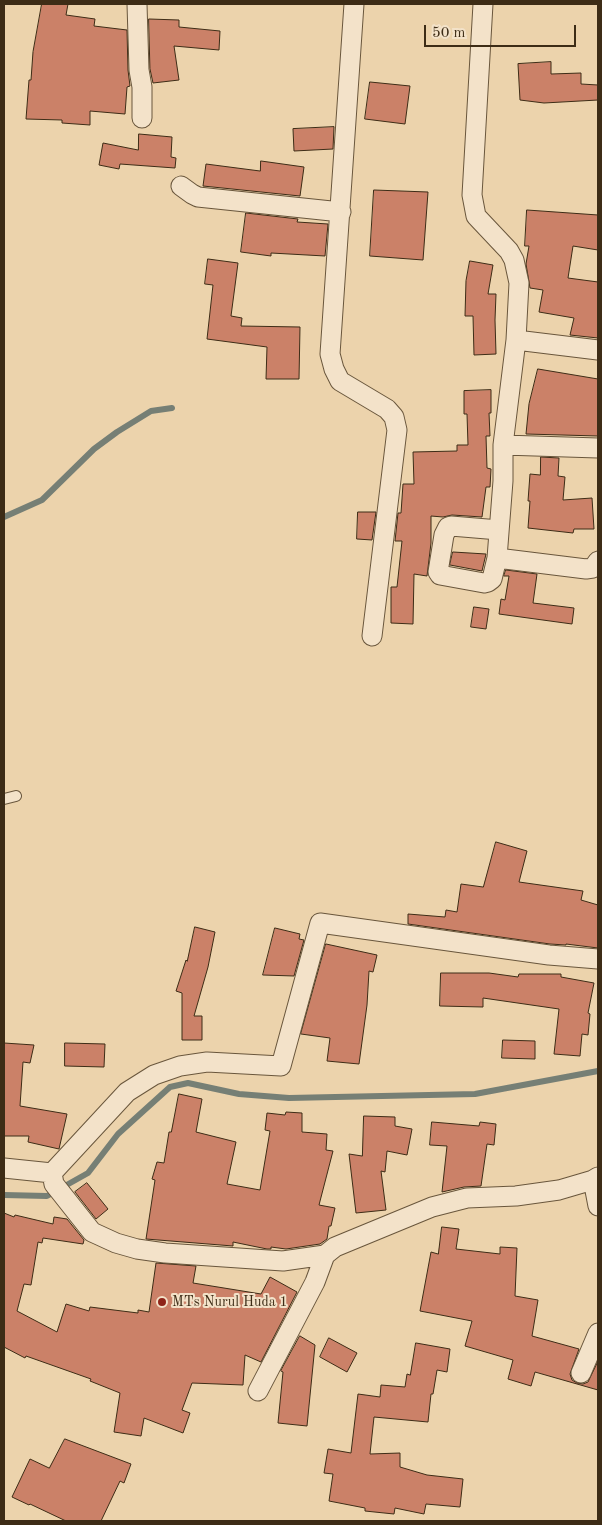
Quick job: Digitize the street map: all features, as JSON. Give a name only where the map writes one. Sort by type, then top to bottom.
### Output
[{"type":"street","points":[[137,4],[142,118]]},
{"type":"street","points":[[354,4],[330,354],[340,381],[387,410],[394,418],[397,430],[372,636]]},
{"type":"street","points":[[483,4],[472,195],[476,216],[509,251],[514,260],[519,283],[516,340],[503,445],[499,530],[497,558],[492,579],[488,582],[442,577],[438,572],[444,535],[448,527],[499,530]]},
{"type":"street","points":[[182,186],[198,197],[341,212]]},
{"type":"street","points":[[516,340],[598,350]]},
{"type":"street","points":[[503,445],[598,448]]},
{"type":"street","points":[[497,558],[586,570],[594,568],[598,561]]},
{"type":"street","points":[[53,1179],[127,1092],[154,1075],[180,1066],[207,1062],[281,1066],[320,923],[549,955],[598,959]]},
{"type":"street","points":[[4,1168],[53,1179],[70,1205],[92,1232],[116,1243],[137,1249],[165,1253],[257,1261],[284,1261],[325,1255],[335,1247],[432,1207],[467,1198],[516,1196],[558,1190],[596,1178],[598,1206]]},
{"type":"street","points":[[258,1391],[315,1282],[325,1255]]},
{"type":"street","points":[[581,1373],[598,1333]]},
{"type":"lane","points":[[4,799],[16,796]]},
{"type":"building","points":[[42,4],[68,4],[66,15],[95,19],[94,26],[127,30],[130,86],[127,87],[125,114],[90,111],[90,125],[62,123],[62,120],[26,119],[29,80],[31,80],[33,52]]},
{"type":"building","points":[[149,19],[179,20],[179,27],[220,31],[219,50],[174,46],[179,80],[153,83],[150,69]]},
{"type":"building","points":[[551,62],[551,74],[581,73],[581,84],[598,85],[598,100],[544,103],[520,100],[518,64]]},
{"type":"building","points":[[370,82],[410,86],[405,124],[365,119]]},
{"type":"building","points":[[334,127],[333,149],[294,151],[293,129]]},
{"type":"building","points":[[139,134],[172,137],[171,157],[176,158],[175,168],[120,164],[119,169],[99,165],[103,143],[138,150]]},
{"type":"building","points":[[261,161],[304,167],[300,196],[203,186],[206,164],[260,171]]},
{"type":"building","points":[[374,190],[428,192],[423,260],[370,256]]},
{"type":"building","points":[[527,210],[598,215],[598,250],[573,246],[568,278],[598,282],[598,338],[570,335],[574,318],[539,312],[543,290],[530,288],[526,264],[529,246],[525,246]]},
{"type":"building","points":[[246,213],[298,219],[297,222],[328,224],[325,256],[271,253],[271,256],[241,252]]},
{"type":"building","points":[[208,259],[238,263],[231,316],[242,318],[241,326],[300,327],[299,379],[266,379],[267,347],[207,339],[213,285],[205,284]]},
{"type":"building","points":[[470,261],[493,265],[488,294],[496,294],[496,354],[474,355],[473,316],[465,316],[466,281]]},
{"type":"building","points":[[538,369],[598,379],[598,436],[526,434],[529,404]]},
{"type":"building","points":[[491,390],[490,436],[486,436],[487,468],[491,469],[490,487],[486,487],[482,517],[431,516],[431,543],[427,576],[414,574],[413,624],[391,623],[391,587],[397,587],[402,541],[395,541],[398,513],[401,513],[403,484],[414,484],[413,452],[457,451],[457,445],[468,445],[467,414],[464,414],[464,391]]},
{"type":"building","points":[[541,457],[559,458],[558,476],[565,477],[563,500],[592,498],[594,529],[574,529],[573,533],[528,528],[530,474],[540,475]]},
{"type":"building","points":[[358,512],[376,512],[372,540],[357,539]]},
{"type":"building","points":[[453,552],[486,554],[482,571],[450,565]]},
{"type":"building","points":[[506,570],[537,574],[533,603],[574,608],[572,624],[499,614],[501,599],[505,600],[509,576],[504,576]]},
{"type":"building","points":[[474,607],[489,609],[486,629],[471,627]]},
{"type":"building","points":[[496,842],[527,851],[519,882],[583,891],[581,900],[598,905],[598,948],[550,944],[408,924],[408,914],[445,917],[446,910],[457,912],[461,884],[483,887]]},
{"type":"building","points":[[195,927],[215,932],[208,967],[194,1016],[202,1016],[202,1040],[182,1040],[182,993],[176,991],[187,961]]},
{"type":"building","points":[[275,928],[300,934],[299,939],[304,940],[294,976],[263,975]]},
{"type":"building","points":[[326,944],[377,955],[373,972],[369,971],[367,1005],[359,1064],[327,1061],[330,1038],[301,1034]]},
{"type":"building","points":[[441,973],[489,973],[518,977],[519,974],[561,974],[561,977],[594,983],[588,1013],[590,1014],[588,1035],[582,1034],[580,1056],[554,1054],[559,1009],[483,998],[483,1007],[440,1006]]},
{"type":"building","points":[[503,1040],[535,1041],[535,1059],[502,1058]]},
{"type":"building","points":[[4,1043],[34,1045],[30,1063],[23,1062],[20,1106],[67,1114],[59,1149],[28,1142],[29,1136],[4,1136]]},
{"type":"building","points":[[65,1043],[105,1044],[104,1067],[65,1066]]},
{"type":"building","points":[[179,1094],[202,1099],[196,1132],[236,1142],[227,1184],[260,1190],[270,1131],[265,1130],[267,1113],[285,1115],[286,1112],[302,1113],[302,1132],[327,1134],[326,1150],[333,1151],[319,1205],[335,1208],[327,1239],[320,1244],[286,1249],[271,1247],[271,1249],[267,1249],[233,1242],[233,1246],[146,1239],[155,1180],[152,1179],[157,1162],[164,1163],[169,1132],[171,1132]]},
{"type":"building","points":[[364,1116],[395,1117],[395,1126],[412,1129],[407,1155],[387,1151],[385,1172],[381,1171],[386,1210],[356,1213],[349,1154],[362,1156]]},
{"type":"building","points":[[432,1122],[479,1126],[480,1122],[496,1124],[494,1145],[487,1144],[481,1186],[464,1187],[442,1192],[447,1146],[430,1145]]},
{"type":"building","points":[[87,1183],[108,1209],[96,1219],[75,1192]]},
{"type":"building","points":[[4,1213],[14,1217],[15,1215],[53,1224],[54,1217],[67,1219],[84,1240],[83,1244],[43,1238],[42,1243],[38,1242],[31,1285],[24,1284],[17,1311],[57,1332],[66,1304],[89,1311],[90,1307],[138,1313],[138,1310],[149,1312],[156,1263],[196,1266],[193,1283],[261,1294],[270,1277],[297,1292],[261,1362],[245,1355],[243,1385],[192,1383],[182,1410],[190,1413],[183,1433],[144,1418],[141,1436],[114,1432],[120,1393],[90,1381],[91,1379],[26,1356],[25,1358],[4,1347]]},
{"type":"building","points":[[442,1227],[459,1229],[456,1249],[500,1254],[500,1247],[517,1248],[515,1296],[538,1300],[532,1336],[579,1349],[570,1374],[572,1380],[577,1383],[583,1384],[588,1382],[598,1361],[598,1390],[535,1372],[531,1386],[508,1379],[513,1360],[465,1346],[472,1321],[420,1311],[431,1252],[438,1254]]},
{"type":"building","points":[[300,1336],[315,1345],[307,1426],[278,1423],[283,1372],[281,1371]]},
{"type":"building","points":[[329,1338],[357,1353],[347,1372],[320,1357]]},
{"type":"building","points":[[416,1343],[450,1349],[447,1372],[437,1370],[433,1394],[431,1394],[428,1422],[374,1417],[370,1454],[400,1453],[400,1467],[427,1475],[463,1479],[460,1507],[426,1504],[424,1514],[395,1508],[394,1514],[365,1511],[365,1508],[329,1501],[333,1474],[324,1473],[328,1449],[351,1453],[358,1394],[380,1397],[381,1385],[405,1387],[407,1374],[410,1375]]},
{"type":"building","points":[[65,1439],[131,1464],[124,1483],[120,1481],[101,1521],[66,1521],[12,1497],[30,1459],[49,1468]]},
{"type":"waterway","points":[[4,517],[42,500],[94,449],[117,432],[151,411],[172,408]]},
{"type":"waterway","points":[[4,1195],[47,1196],[88,1173],[118,1134],[170,1087],[188,1083],[239,1094],[289,1098],[475,1094],[598,1071]]},
{"type":"place","name":"MTs Nurul Huda 1","points":[[162,1302]]}]
